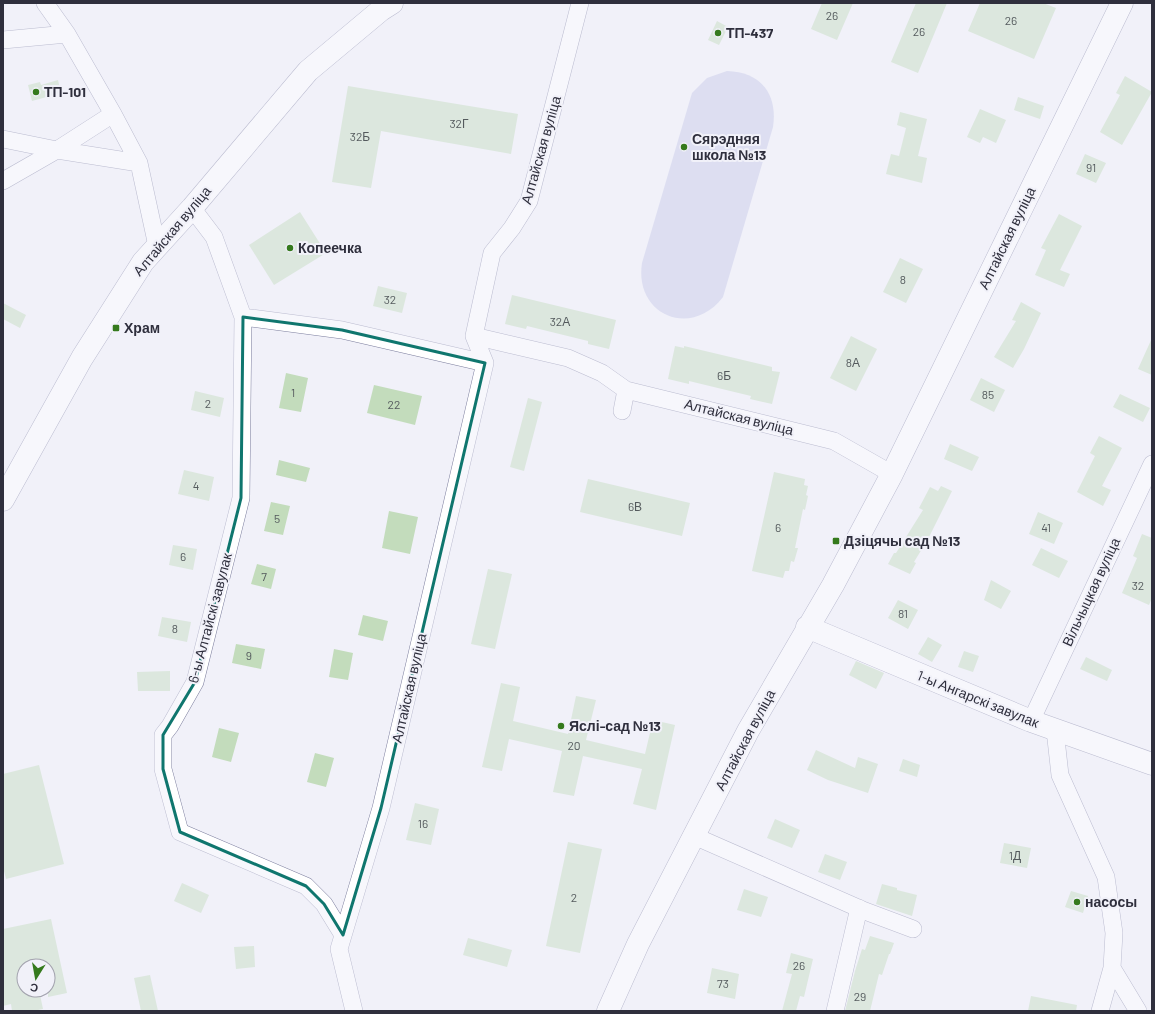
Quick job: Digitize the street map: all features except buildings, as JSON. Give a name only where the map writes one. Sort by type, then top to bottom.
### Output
[{"type":"main road","name":"Алтайская вуліца","points":[[3,500],[10,478],[82,358],[143,262],[192,208],[308,71],[381,10],[392,3]]},
{"type":"main road","name":"Алтайская вуліца","points":[[608,1011],[638,944],[748,731],[832,585],[892,474],[1122,3]]},
{"type":"main road","name":"1-ы Ангарскі завулак","points":[[807,627],[1030,721],[1152,764]]},
{"type":"street","points":[[45,3],[67,34],[139,163],[157,246]]},
{"type":"street","name":"Алтайская вуліца","points":[[580,3],[529,201],[519,218],[492,253],[474,336],[568,358],[602,373],[626,390],[834,441],[892,474]]},
{"type":"street","points":[[3,40],[67,34]]},
{"type":"street","points":[[3,182],[113,114]]},
{"type":"street","points":[[3,138],[57,150],[139,163]]},
{"type":"street","name":"6-ы Алтайскі завулак","points":[[192,208],[214,237],[243,317],[241,498],[195,682],[170,726],[163,735],[163,769],[180,832],[306,886],[324,904],[344,935]]},
{"type":"street","points":[[243,317],[342,330],[485,363]]},
{"type":"street","points":[[474,336],[485,363]]},
{"type":"street","name":"Алтайская вуліца","points":[[354,1011],[339,949],[381,808],[452,510],[485,363]]},
{"type":"street","points":[[622,411],[626,390]]},
{"type":"street","name":"Вільчыцкая вуліца","points":[[1030,721],[1152,464]]},
{"type":"street","points":[[1055,730],[1060,775],[1106,877],[1114,933],[1112,968],[1100,1011]]},
{"type":"street","points":[[694,836],[859,908],[913,929]]},
{"type":"street","points":[[835,1011],[859,908]]},
{"type":"street","points":[[1112,968],[1138,1011]]},
{"type":"highlighted area","points":[[243,317],[342,330],[485,363],[381,808],[343,935],[324,904],[306,886],[180,832],[163,769],[163,735],[195,682],[241,498]]},
{"type":"shaded area","points":[[727,71],[749,75],[764,87],[773,104],[773,127],[723,297],[710,310],[696,317],[681,318],[668,315],[656,308],[647,296],[642,281],[642,263],[692,93],[707,78]]},
{"type":"place","name":"ТП-437","points":[[718,33]]},
{"type":"place","name":"ТП-101","points":[[36,92]]},
{"type":"place","name":"Сярэдняя школа №13","points":[[684,147]]},
{"type":"place","name":"Копеечка","points":[[290,248]]},
{"type":"place","name":"Храм","points":[[116,328]]},
{"type":"place","name":"Дзіцячы сад №13","points":[[836,541]]},
{"type":"place","name":"Яслі-сад №13","points":[[561,726]]},
{"type":"place","name":"насосы","points":[[1077,902]]}]
